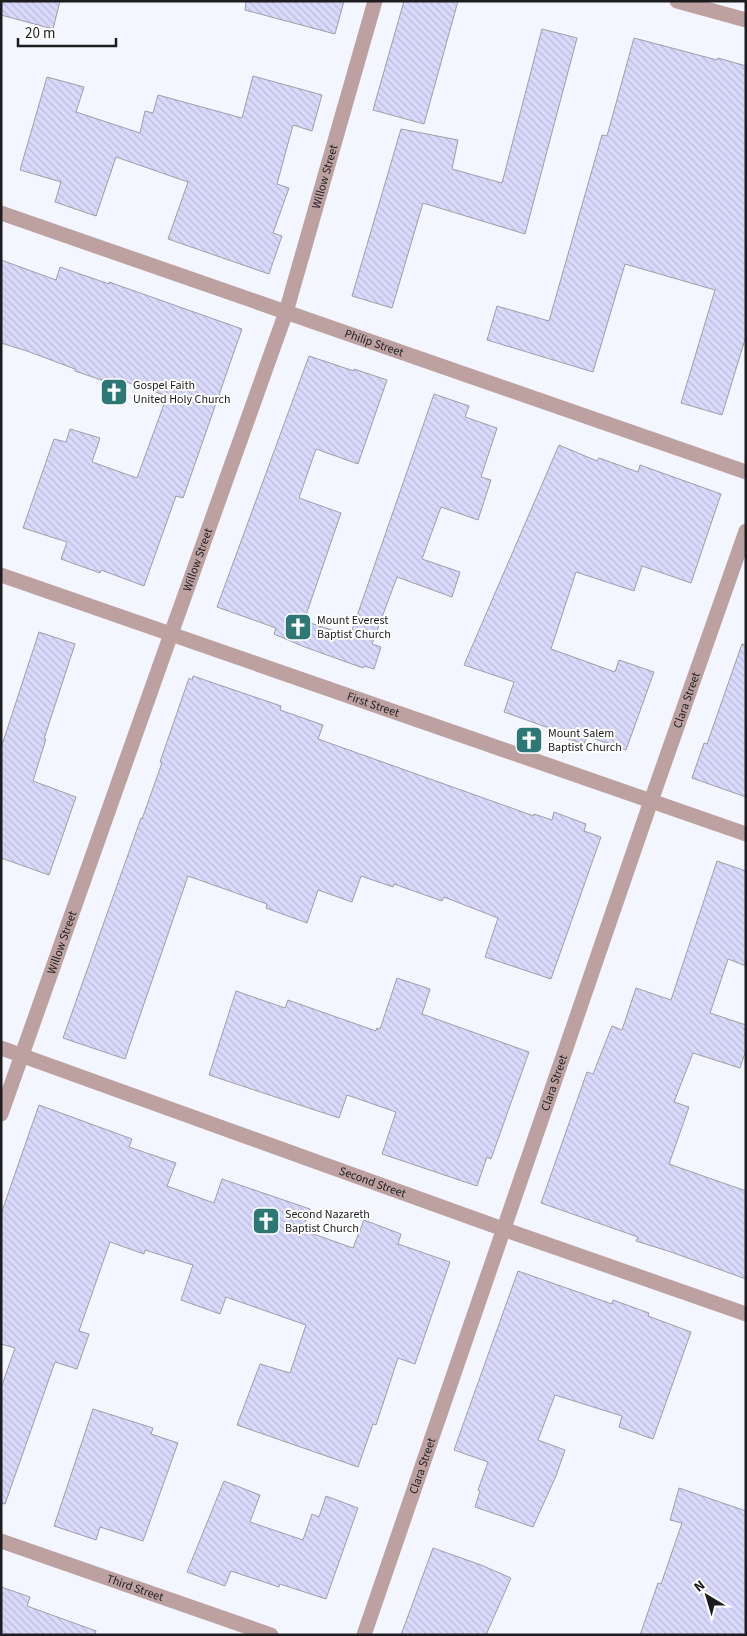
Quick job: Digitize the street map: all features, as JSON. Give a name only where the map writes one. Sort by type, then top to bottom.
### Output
[{"type":"street","name":"Willow Street","points":[[1,1114],[286,312],[375,1]]},
{"type":"street","points":[[677,1],[746,20]]},
{"type":"street","name":"Philip Street","points":[[1,213],[746,472]]},
{"type":"street","name":"Clara Street","points":[[364,1635],[651,800],[746,531]]},
{"type":"street","name":"First Street","points":[[1,575],[746,834]]},
{"type":"street","name":"Second Street","points":[[1,1048],[503,1230],[746,1314]]},
{"type":"street","name":"Third Street","points":[[1,1540],[271,1635]]},
{"type":"building","points":[[1,1],[60,1],[53,29],[1,15]]},
{"type":"building","points":[[246,1],[344,1],[335,34],[245,10]]},
{"type":"building","points":[[404,1],[458,1],[424,124],[373,110]]},
{"type":"building","points":[[542,29],[577,38],[525,234],[423,203],[392,308],[352,296],[401,129],[458,140],[452,169],[502,183]]},
{"type":"building","points":[[634,38],[746,66],[746,336],[722,415],[681,403],[715,290],[625,264],[593,372],[487,340],[497,306],[549,321],[602,135],[607,136]]},
{"type":"building","points":[[253,76],[322,95],[312,131],[293,125],[277,184],[289,188],[273,233],[282,236],[269,274],[168,239],[188,182],[116,157],[96,216],[55,202],[61,182],[20,170],[47,77],[84,87],[76,112],[140,133],[145,111],[153,113],[158,95],[242,118]]},
{"type":"building","points":[[1,260],[56,280],[60,267],[109,284],[109,282],[242,329],[183,498],[176,496],[144,586],[101,570],[100,573],[61,559],[67,542],[23,528],[54,439],[66,442],[70,429],[100,438],[92,462],[137,478],[167,396],[118,379],[116,385],[1,343]]},
{"type":"building","points":[[309,356],[387,380],[358,464],[316,449],[299,498],[341,513],[304,621],[350,636],[434,394],[469,406],[465,417],[497,428],[481,477],[491,480],[478,520],[441,507],[422,559],[460,572],[452,597],[397,577],[372,644],[381,647],[374,669],[364,666],[363,668],[302,646],[274,634],[276,628],[217,607]]},
{"type":"building","points":[[559,445],[597,461],[599,458],[638,472],[640,465],[721,494],[691,583],[642,566],[634,591],[576,572],[551,649],[615,672],[619,660],[654,672],[626,750],[587,736],[584,744],[547,732],[549,728],[504,712],[514,682],[464,665]]},
{"type":"building","points":[[39,632],[75,644],[44,739],[46,739],[33,781],[76,797],[49,875],[1,858],[1,748]]},
{"type":"building","points":[[742,644],[746,645],[746,797],[692,778],[704,743],[707,744]]},
{"type":"building","points":[[193,676],[281,706],[280,710],[323,725],[318,739],[534,816],[534,814],[552,820],[554,812],[586,824],[584,831],[601,837],[551,979],[485,957],[498,918],[444,897],[442,901],[394,884],[393,887],[361,876],[352,902],[318,890],[307,923],[266,908],[267,904],[188,876],[125,1059],[63,1038],[162,763],[160,762],[189,678],[192,680]]},
{"type":"building","points":[[717,861],[746,871],[746,966],[728,959],[710,1013],[746,1025],[746,1050],[740,1068],[693,1053],[674,1102],[689,1107],[669,1164],[746,1191],[746,1279],[636,1241],[638,1237],[541,1203],[587,1072],[593,1074],[612,1026],[622,1030],[636,988],[671,1000]]},
{"type":"building","points":[[397,978],[430,989],[422,1014],[529,1052],[491,1159],[487,1157],[477,1186],[382,1154],[396,1112],[347,1095],[339,1118],[209,1075],[236,991],[285,1008],[288,1000],[376,1031],[377,1028],[380,1029]]},
{"type":"building","points":[[39,1105],[132,1139],[129,1147],[176,1163],[167,1186],[214,1203],[222,1179],[310,1209],[302,1230],[353,1248],[364,1220],[401,1234],[398,1244],[450,1262],[415,1364],[398,1358],[376,1425],[373,1424],[358,1467],[237,1425],[260,1364],[290,1373],[306,1325],[226,1297],[220,1314],[181,1300],[193,1265],[145,1250],[144,1254],[110,1242],[79,1331],[89,1334],[77,1369],[55,1362],[5,1504],[1,1503],[1,1388],[15,1348],[1,1344],[1,1214]]},
{"type":"building","points":[[518,1271],[612,1304],[613,1300],[649,1313],[648,1316],[691,1332],[653,1439],[619,1427],[622,1416],[555,1395],[538,1440],[565,1450],[556,1476],[533,1527],[475,1507],[480,1491],[478,1490],[488,1462],[454,1450]]},
{"type":"building","points":[[93,1409],[153,1428],[151,1434],[178,1443],[143,1541],[100,1527],[96,1540],[54,1526]]},
{"type":"building","points":[[224,1481],[260,1495],[250,1522],[303,1540],[312,1514],[319,1517],[326,1496],[358,1508],[326,1599],[280,1584],[279,1587],[231,1571],[225,1586],[187,1572]]},
{"type":"building","points":[[679,1488],[746,1511],[746,1635],[640,1635],[658,1583],[661,1584],[682,1523],[670,1520]]},
{"type":"building","points":[[433,1548],[511,1578],[486,1635],[401,1635]]},
{"type":"building","points":[[1,1587],[30,1597],[27,1606],[96,1631],[95,1635],[1,1635]]},
{"type":"place","name":"Gospel Faith United Holy Church","points":[[114,392]]},
{"type":"place","name":"Mount Everest Baptist Church","points":[[298,627]]},
{"type":"place","name":"Mount Salem Baptist Church","points":[[529,740]]},
{"type":"place","name":"Second Nazareth Baptist Church","points":[[266,1221]]}]
